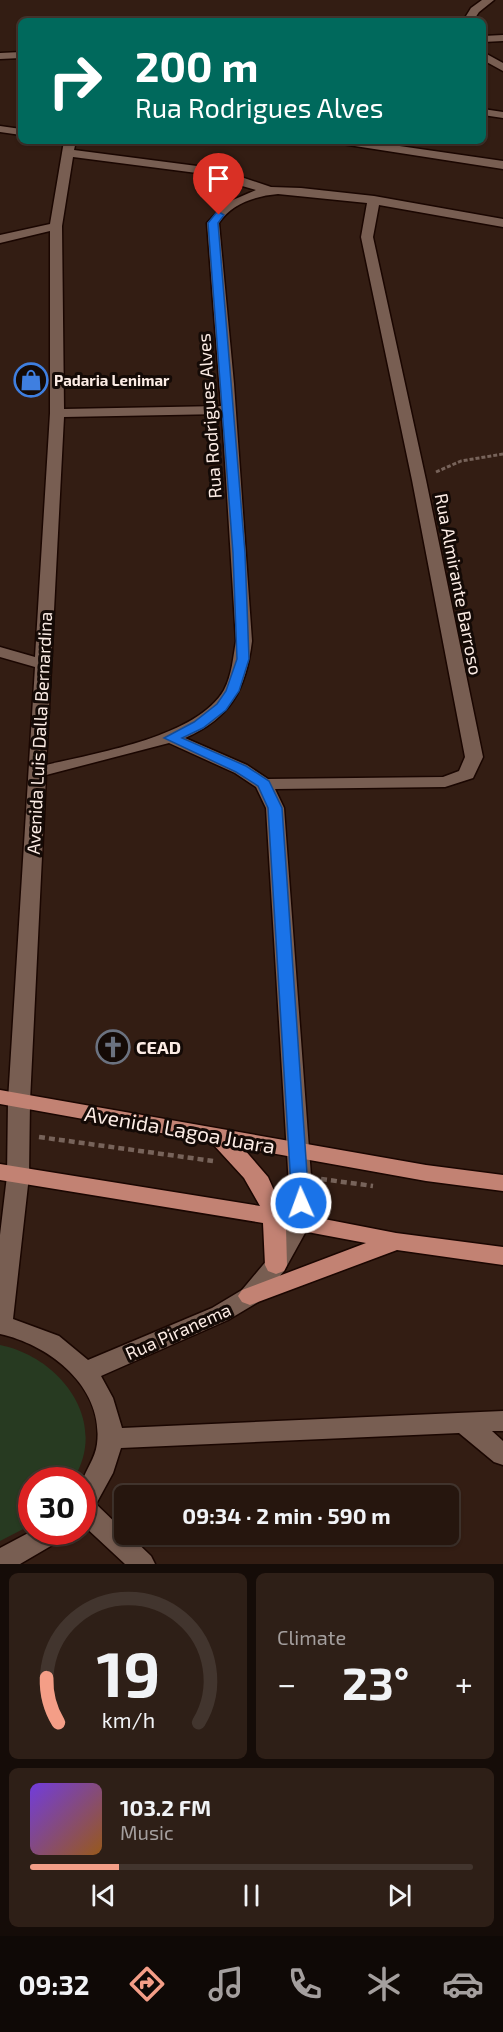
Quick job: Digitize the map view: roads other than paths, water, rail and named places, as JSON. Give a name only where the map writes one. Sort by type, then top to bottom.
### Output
[{"type":"main road","name":"Avenida Lagoa Juara","points":[[9,1099],[426,1173],[503,1183]]},
{"type":"main road","points":[[217,1135],[247,1165],[267,1198],[274,1217],[276,1265]]},
{"type":"main road","points":[[9,1174],[298,1221],[396,1241],[503,1256]]},
{"type":"main road","points":[[250,1296],[396,1241]]},
{"type":"street","points":[[470,18],[475,10],[489,0]]},
{"type":"street","points":[[486,39],[503,38]]},
{"type":"street","points":[[0,56],[18,55]]},
{"type":"street","points":[[486,57],[503,68]]},
{"type":"street","points":[[486,112],[503,115]]},
{"type":"street","points":[[0,129],[18,132]]},
{"type":"street","points":[[69,144],[185,167],[255,184],[270,190]]},
{"type":"street","name":"Avenida Luis Dalla Bernardina","points":[[1,1325],[9,1174],[9,1099],[37,772],[57,413],[56,226],[69,144]]},
{"type":"street","points":[[362,144],[503,165]]},
{"type":"street","name":"Rua Rodrigues Alves","points":[[37,772],[171,738],[198,725],[221,707],[233,691],[243,659],[243,630],[213,223],[219,215],[249,196],[270,190],[374,200],[500,223]]},
{"type":"street","name":"Rua Almirante Barroso","points":[[264,784],[445,782],[467,774],[474,757],[419,480],[367,237],[374,200]]},
{"type":"street","points":[[0,239],[56,226]]},
{"type":"street","points":[[57,413],[228,410]]},
{"type":"street","points":[[0,652],[44,664]]},
{"type":"street","points":[[171,738],[241,769],[264,784]]},
{"type":"street","name":"Rua Piranema","points":[[85,1372],[220,1314],[250,1296],[288,1247],[298,1221],[301,1203],[298,1149],[275,808],[264,784]]},
{"type":"street","points":[[1,1325],[55,1344],[85,1372],[103,1398],[110,1439],[102,1469],[96,1480]]},
{"type":"street","points":[[110,1439],[503,1421]]},
{"type":"street","points":[[463,1422],[503,1455]]},
{"type":"street","points":[[96,1520],[142,1564]]},
{"type":"street","points":[[0,1559],[11,1556],[30,1545]]},
{"type":"place","name":"Padaria Lenimar","points":[[31,380]]},
{"type":"place","name":"CEAD","points":[[113,1047]]}]
